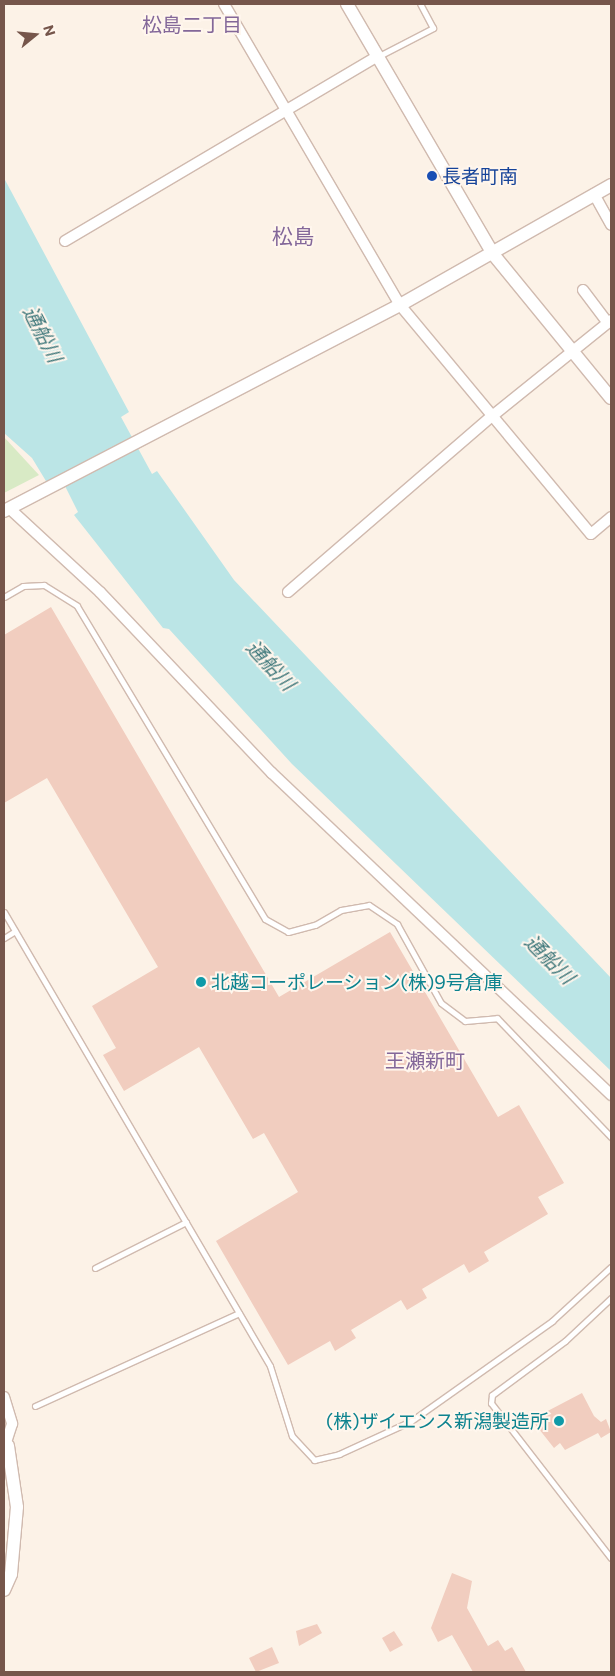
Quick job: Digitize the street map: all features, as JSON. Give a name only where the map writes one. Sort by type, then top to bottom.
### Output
[{"type":"street","points":[[224,4],[400,306],[491,417],[591,534],[611,517]]},
{"type":"street","points":[[347,4],[493,254],[574,350],[611,398]]},
{"type":"street","points":[[64,240],[378,56]]},
{"type":"street","points":[[611,185],[400,306],[6,509],[100,592],[279,780],[611,1095]]},
{"type":"street","points":[[594,194],[611,225]]},
{"type":"street","points":[[288,592],[491,417],[609,322],[583,290]]},
{"type":"street","points":[[4,1397],[12,1424],[6,1447],[17,1507],[11,1574],[4,1590]]},
{"type":"lane","points":[[378,56],[434,28],[420,4]]},
{"type":"lane","points":[[4,597],[23,586],[44,585],[77,606],[265,918],[288,932],[315,925],[341,910],[369,905],[396,924],[441,1003],[465,1022],[497,1018],[611,1137]]},
{"type":"lane","points":[[4,912],[270,1366],[292,1436],[314,1460],[339,1454],[410,1421],[552,1321],[611,1267]]},
{"type":"lane","points":[[4,938],[15,931]]},
{"type":"lane","points":[[95,1268],[186,1222]]},
{"type":"lane","points":[[611,1298],[565,1341],[492,1395],[491,1403],[611,1558]]},
{"type":"lane","points":[[35,1406],[239,1313]]},
{"type":"green space","points":[[4,437],[39,475],[4,493]]},
{"type":"water","name":"通船川","points":[[4,178],[129,412],[121,417],[152,474],[157,471],[234,580],[611,978],[611,1071],[292,764],[169,629],[163,628],[74,515],[78,512],[62,480],[49,486],[32,458],[4,433]]},
{"type":"building","name":"北越コーポレーション(株)9号倉庫","points":[[51,607],[279,997],[390,932],[498,1117],[519,1105],[564,1183],[538,1197],[548,1214],[484,1252],[489,1261],[469,1273],[464,1264],[422,1289],[427,1298],[407,1310],[401,1300],[351,1330],[356,1338],[335,1351],[330,1341],[288,1365],[216,1241],[298,1192],[264,1133],[253,1139],[199,1047],[124,1091],[103,1055],[116,1048],[92,1006],[158,967],[47,778],[4,803],[4,635]]},
{"type":"building","points":[[582,1393],[594,1416],[601,1422],[606,1419],[611,1432],[601,1438],[598,1433],[565,1450],[560,1443],[554,1448],[535,1424],[542,1419],[540,1415]]},
{"type":"building","points":[[452,1573],[472,1581],[467,1608],[488,1646],[498,1640],[505,1651],[512,1647],[526,1672],[473,1672],[452,1635],[438,1642],[431,1628]]},
{"type":"building","points":[[317,1624],[322,1633],[299,1646],[296,1631]]},
{"type":"building","points":[[394,1631],[403,1645],[390,1652],[382,1638]]},
{"type":"building","points":[[272,1647],[279,1663],[256,1672],[249,1658]]},
{"type":"place","name":"長者町南","points":[[432,176]]},
{"type":"place","name":"北越コーポレーション(株)9号倉庫","points":[[201,982]]},
{"type":"place","name":"(株)ザイエンス新潟製造所","points":[[559,1421]]},
{"type":"district","name":"松島二丁目","points":[[192,24]]},
{"type":"district","name":"松島","points":[[293,236]]},
{"type":"district","name":"王瀬新町","points":[[425,1060]]}]
